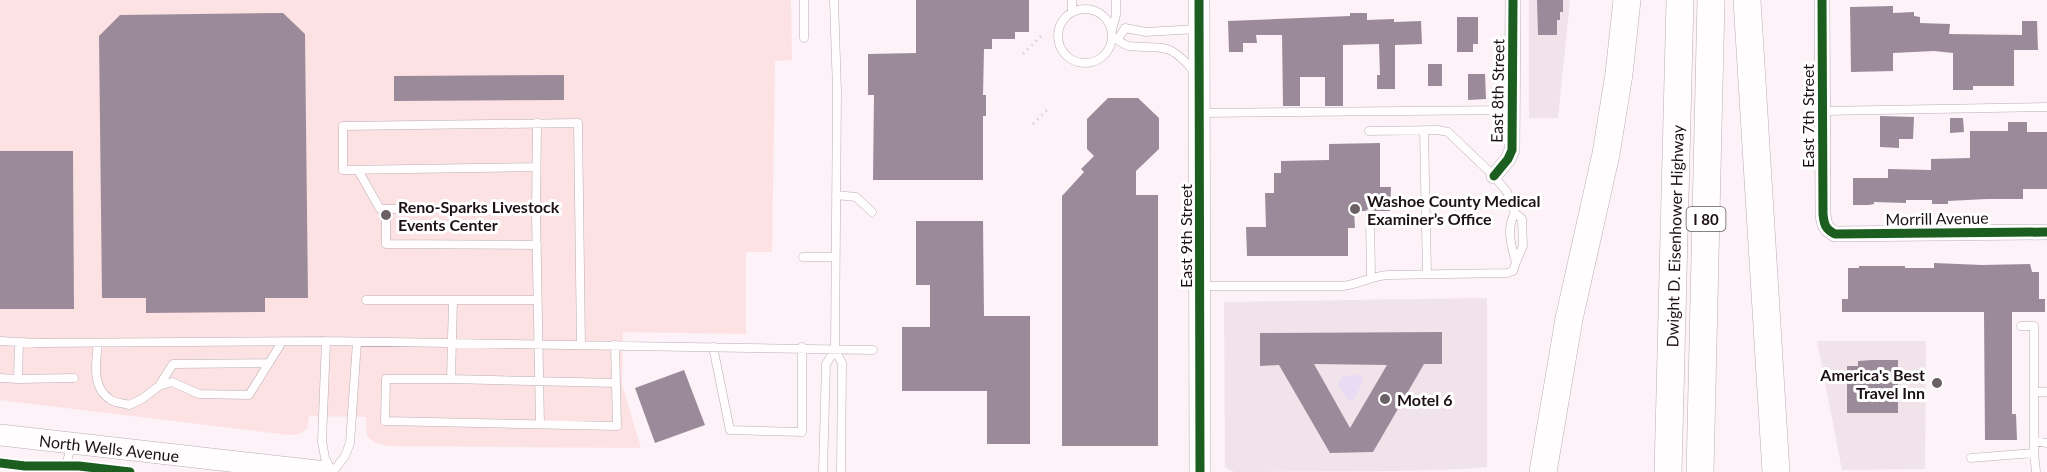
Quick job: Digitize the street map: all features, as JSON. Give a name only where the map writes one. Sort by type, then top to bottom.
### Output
[{"type":"highway","points":[[1543,472],[1569,319],[1606,154],[1619,74],[1627,0]]},
{"type":"highway","name":"Dwight D. Eisenhower Highway","points":[[1668,472],[1680,0]]},
{"type":"highway","name":"Dwight D. Eisenhower Highway","points":[[1700,472],[1711,0]]},
{"type":"highway","points":[[1747,0],[1776,472]]},
{"type":"street","name":"East 9th Street","points":[[1199,0],[1200,472]]},
{"type":"street","name":"East 8th Street","points":[[1494,176],[1509,159],[1512,150],[1513,0]]},
{"type":"street","name":"East 7th Street","points":[[1822,0],[1823,214],[1824,224],[1828,231]]},
{"type":"street","name":"Morrill Avenue","points":[[1828,231],[1835,234],[2047,232]]},
{"type":"street","name":"North Wells Avenue","points":[[0,435],[326,472]]},
{"type":"lane","points":[[804,0],[804,38]]},
{"type":"lane","points":[[834,0],[837,92],[835,350],[842,363],[841,472]]},
{"type":"lane","points":[[1072,0],[1072,12]]},
{"type":"lane","points":[[1116,0],[1114,36],[1104,55],[1088,63],[1070,58],[1059,44],[1060,26],[1072,12],[1089,9],[1104,16],[1114,36],[1126,46],[1168,48],[1180,56],[1199,76]]},
{"type":"lane","points":[[1114,36],[1125,28],[1146,32],[1199,28]]},
{"type":"lane","points":[[1822,111],[2047,107]]},
{"type":"lane","points":[[1199,113],[1513,110]]},
{"type":"lane","points":[[537,123],[536,208],[540,424]]},
{"type":"lane","points":[[536,167],[343,170],[343,126],[578,123],[580,345]]},
{"type":"lane","points":[[1424,130],[1427,274]]},
{"type":"lane","points":[[1200,286],[1343,286],[1355,285],[1371,278],[1388,275],[1513,272],[1516,262],[1511,246],[1510,220],[1515,213],[1507,192],[1494,176],[1448,132],[1369,131]]},
{"type":"lane","points":[[358,170],[380,209],[536,208]]},
{"type":"lane","points":[[836,195],[856,197],[872,212]]},
{"type":"lane","points":[[386,209],[386,244],[537,245]]},
{"type":"lane","points":[[1370,214],[1371,278]]},
{"type":"lane","points":[[803,257],[835,257]]},
{"type":"lane","points":[[366,300],[537,300]]},
{"type":"lane","points":[[451,379],[453,300]]},
{"type":"lane","points":[[2020,326],[2034,326],[2036,472]]},
{"type":"lane","points":[[0,341],[98,343],[326,341],[802,347],[873,350]]},
{"type":"lane","points":[[326,341],[322,441],[325,458],[332,472],[345,456],[350,443],[357,342]]},
{"type":"lane","points":[[18,379],[19,342]]},
{"type":"lane","points":[[98,343],[96,366],[98,386],[111,400],[129,405],[142,399],[159,386],[172,382],[199,394],[249,395],[282,342]]},
{"type":"lane","points":[[615,345],[616,383],[616,426],[384,421],[386,379],[616,383]]},
{"type":"lane","points":[[713,347],[730,430],[802,432],[802,347]]},
{"type":"lane","points":[[823,472],[826,364],[835,350]]},
{"type":"lane","points":[[159,386],[172,364],[269,363]]},
{"type":"lane","points":[[0,378],[74,378]]},
{"type":"lane","points":[[2034,392],[2047,392]]},
{"type":"lane","points":[[2034,441],[2047,442]]},
{"type":"lane","points":[[65,472],[71,443]]},
{"type":"lane","points":[[1971,458],[2034,453]]},
{"type":"path","points":[[1023,54],[1044,33]]},
{"type":"path","points":[[1033,124],[1047,110]]},
{"type":"shaded area","name":"Reno-Sparks Livestock Events Center","points":[[0,0],[791,0],[792,60],[775,61],[772,252],[746,252],[746,334],[623,332],[622,384],[641,448],[387,446],[374,442],[367,436],[366,417],[309,416],[307,429],[299,434],[290,435],[0,400]]},
{"type":"shaded area","points":[[1529,0],[1570,0],[1558,118],[1529,118]]},
{"type":"shaded area","points":[[1487,298],[1487,467],[1395,471],[1235,472],[1225,466],[1224,302]]},
{"type":"shaded area","points":[[1817,341],[1926,341],[1925,469],[1842,470]]},
{"type":"shaded area","points":[[1360,375],[1363,382],[1354,399],[1349,400],[1338,385],[1343,376]]},
{"type":"building","points":[[916,0],[1029,0],[1029,32],[1015,32],[1015,39],[992,39],[992,49],[984,49],[983,95],[986,95],[986,116],[983,116],[983,180],[873,180],[874,95],[868,95],[868,54],[916,53]]},
{"type":"building","points":[[1537,0],[1563,0],[1563,12],[1560,12],[1560,20],[1557,20],[1557,35],[1538,35]]},
{"type":"building","points":[[1893,6],[1893,13],[1914,12],[1914,16],[1920,17],[1920,23],[1950,24],[1949,34],[2022,35],[2022,21],[2037,21],[2038,50],[2014,50],[2014,86],[1973,86],[1973,90],[1953,90],[1953,53],[1934,51],[1893,53],[1893,71],[1851,72],[1850,7]]},
{"type":"building","points":[[283,13],[305,34],[308,298],[265,298],[265,312],[146,313],[146,298],[102,298],[99,36],[120,15]]},
{"type":"building","points":[[1350,13],[1367,13],[1367,20],[1421,21],[1422,44],[1395,45],[1395,89],[1377,89],[1377,75],[1380,75],[1379,44],[1343,45],[1343,106],[1325,106],[1325,77],[1300,77],[1300,106],[1283,106],[1282,35],[1256,35],[1257,43],[1243,43],[1243,52],[1229,52],[1228,21],[1350,16]]},
{"type":"building","points":[[1457,17],[1478,17],[1478,44],[1473,44],[1473,52],[1457,52]]},
{"type":"building","points":[[1428,64],[1442,64],[1442,86],[1428,86]]},
{"type":"building","points":[[1468,74],[1485,74],[1486,99],[1468,100]]},
{"type":"building","points":[[564,75],[564,100],[394,101],[394,76]]},
{"type":"building","points":[[1108,98],[1138,98],[1159,118],[1159,149],[1136,171],[1136,195],[1158,195],[1158,446],[1062,446],[1062,196],[1084,172],[1081,169],[1094,156],[1087,149],[1087,119]]},
{"type":"building","points":[[1880,116],[1914,117],[1913,139],[1899,139],[1899,148],[1880,147]]},
{"type":"building","points":[[1950,118],[1963,118],[1964,132],[1950,133]]},
{"type":"building","points":[[2008,122],[2027,122],[2027,132],[2047,132],[2047,189],[2023,189],[2023,199],[1948,201],[1948,204],[1932,204],[1932,200],[1906,200],[1906,203],[1874,202],[1869,205],[1853,205],[1853,178],[1888,178],[1888,169],[1931,170],[1931,159],[1970,158],[1970,131],[2008,131]]},
{"type":"building","points":[[1380,143],[1380,187],[1391,187],[1390,211],[1375,211],[1370,208],[1365,211],[1354,211],[1355,228],[1348,228],[1348,256],[1247,256],[1246,227],[1266,227],[1265,193],[1274,193],[1274,173],[1281,173],[1281,161],[1329,160],[1329,144]]},
{"type":"building","points":[[0,151],[73,151],[74,309],[0,309]]},
{"type":"building","points":[[916,221],[983,221],[984,316],[1030,316],[1030,444],[987,444],[987,391],[902,391],[902,327],[930,327],[930,285],[916,285]]},
{"type":"building","points":[[1934,263],[2030,264],[2032,272],[2039,272],[2039,299],[2045,299],[2045,312],[2012,312],[2012,414],[2016,414],[2017,440],[1985,440],[1984,312],[1842,312],[1842,299],[1848,299],[1848,268],[1905,266],[1905,268],[1934,268]]},
{"type":"building","name":"Motel 6","points":[[1442,332],[1442,364],[1424,364],[1373,452],[1330,453],[1279,365],[1260,366],[1260,333]],"holes":[[[1314,364],[1387,365],[1350,428]]]},
{"type":"building","points":[[1898,360],[1898,413],[1847,413],[1847,366],[1858,366],[1858,361]]},
{"type":"building","points":[[684,370],[705,425],[655,443],[635,388]]},
{"type":"cycle path","points":[[1199,0],[1200,472]]},
{"type":"cycle path","points":[[1494,176],[1508,159],[1512,150],[1513,0]]},
{"type":"cycle path","points":[[1822,0],[1823,214],[1827,228],[1835,234],[2047,232]]},
{"type":"cycle path","points":[[0,463],[25,466],[79,466],[130,472]]},
{"type":"place","name":"Washoe County Medical Examiner’s Office","points":[[1355,209]]},
{"type":"place","name":"Reno-Sparks Livestock Events Center","points":[[386,215]]},
{"type":"place","name":"America's Best Travel Inn","points":[[1937,383]]},
{"type":"place","name":"Motel 6","points":[[1385,399]]}]
